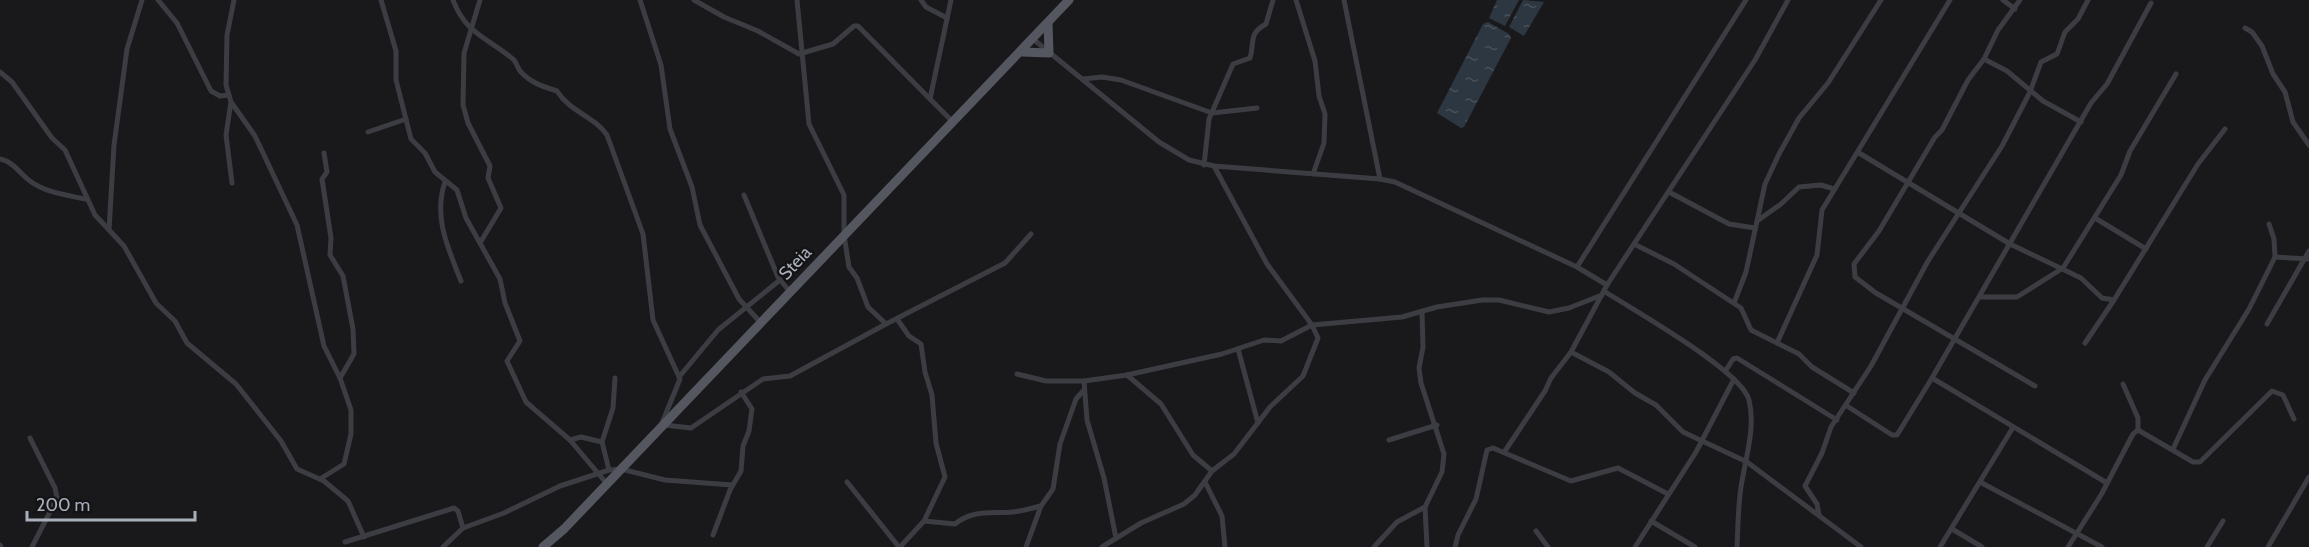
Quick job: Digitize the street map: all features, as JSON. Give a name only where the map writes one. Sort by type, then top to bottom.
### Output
[{"type":"main road","name":"Steia","points":[[543,547],[607,484],[1022,52],[1069,0]]},
{"type":"main road","points":[[1022,52],[1049,53],[1048,23]]},
{"type":"street","points":[[109,230],[114,145],[127,49],[142,0]]},
{"type":"street","points":[[158,0],[177,23],[211,90],[220,96],[229,95]]},
{"type":"street","points":[[234,0],[227,35],[226,81],[229,95],[231,102],[255,136],[295,220],[312,284],[324,346],[340,378],[351,410],[351,434],[344,464],[320,479]]},
{"type":"street","points":[[381,0],[396,51],[396,80],[413,143],[425,153],[435,172],[457,190],[466,218],[500,279],[505,303],[520,341],[508,358],[508,364],[516,376],[526,402],[570,440],[607,484]]},
{"type":"street","points":[[453,0],[459,16],[472,31],[514,61],[521,73],[543,88],[557,91],[567,105],[600,127],[607,135],[643,234],[653,320],[679,377],[680,383],[661,427],[691,428],[763,379],[790,376],[1005,263],[1031,234]]},
{"type":"street","points":[[480,0],[464,57],[464,114],[490,166],[488,178],[501,208],[480,243]]},
{"type":"street","points":[[640,0],[661,65],[670,129],[692,187],[700,225],[739,299],[761,323]]},
{"type":"street","points":[[694,0],[716,14],[758,31],[795,53],[802,54],[833,44],[854,26],[858,26],[953,122]]},
{"type":"street","points":[[797,0],[809,124],[844,195],[844,235],[849,267],[857,278],[868,307],[886,324]]},
{"type":"street","points":[[921,0],[926,7],[947,18]]},
{"type":"street","points":[[930,99],[951,0]]},
{"type":"street","points":[[1204,165],[1206,128],[1212,113],[1233,64],[1250,58],[1253,34],[1257,28],[1266,24],[1273,0]]},
{"type":"street","points":[[1296,0],[1315,61],[1319,96],[1325,114],[1324,143],[1313,174]]},
{"type":"street","points":[[1344,0],[1380,179]]},
{"type":"street","points":[[1577,267],[1746,0]]},
{"type":"street","points":[[1505,451],[1545,391],[1551,378],[1571,352],[1607,285],[1755,60],[1788,0]]},
{"type":"street","points":[[1734,303],[1746,272],[1765,184],[1799,118],[1828,83],[1881,0]]},
{"type":"street","points":[[1777,343],[1817,255],[1822,210],[1859,153],[1893,91],[1950,0]]},
{"type":"street","points":[[2003,0],[2015,9]]},
{"type":"street","points":[[2020,0],[1998,30],[1984,59],[1968,80],[1942,130],[1935,137],[1879,231],[1854,264],[1853,271],[1862,283],[2035,387]]},
{"type":"street","points":[[1819,515],[1817,504],[1806,489],[1806,482],[1822,453],[1831,427],[1847,406],[1958,213],[2002,146],[2030,92],[2041,62],[2057,54],[2064,32],[2078,19],[2088,0]]},
{"type":"street","points":[[1847,406],[1895,436],[1980,297],[2091,103],[2111,78],[2151,3]]},
{"type":"street","points":[[2246,28],[2252,32],[2262,46],[2273,74],[2285,92],[2293,122],[2309,145]]},
{"type":"street","points":[[1033,39],[1174,153],[1204,165],[1380,179],[1404,186],[1577,267],[1607,285]]},
{"type":"street","points":[[1984,59],[2007,71],[2030,92],[2081,122]]},
{"type":"street","points":[[0,72],[12,82],[52,138],[64,150],[86,199],[126,250],[156,303],[178,325],[187,343],[237,384],[281,441],[297,469],[320,479],[348,501],[364,537]]},
{"type":"street","points":[[1980,297],[2017,297],[2063,268],[2121,175],[2130,151],[2176,74]]},
{"type":"street","points":[[1083,79],[1102,77],[1121,80],[1212,113],[1257,108]]},
{"type":"street","points":[[231,102],[225,135],[232,183]]},
{"type":"street","points":[[368,132],[406,119]]},
{"type":"street","points":[[2085,343],[2198,164],[2225,129]]},
{"type":"street","points":[[324,153],[327,172],[322,179],[331,238],[330,255],[343,276],[353,329],[352,360],[340,378]]},
{"type":"street","points":[[1859,153],[2010,244],[2081,278],[2102,298],[2114,300]]},
{"type":"street","points":[[0,159],[12,163],[31,182],[44,189],[86,199]]},
{"type":"street","points":[[1102,547],[1184,504],[1212,471],[1234,454],[1258,423],[1307,370],[1318,338],[1312,325],[1267,264],[1215,166]]},
{"type":"street","points":[[445,182],[441,195],[443,238],[461,281]]},
{"type":"street","points":[[1757,221],[1781,204],[1798,187],[1821,185],[1834,189]]},
{"type":"street","points":[[1669,192],[1729,224],[1755,228]]},
{"type":"street","points":[[744,195],[780,280],[790,292]]},
{"type":"street","points":[[2094,218],[2146,249]]},
{"type":"street","points":[[2173,449],[2205,380],[2248,309],[2275,257],[2274,239],[2269,224]]},
{"type":"street","points":[[1634,244],[1674,264],[1734,303],[1745,313],[1751,330],[1799,354],[1812,368],[1854,393]]},
{"type":"street","points":[[2267,324],[2309,251]]},
{"type":"street","points":[[2275,257],[2306,259]]},
{"type":"street","points":[[679,377],[711,336],[780,280]]},
{"type":"street","points":[[1017,374],[1046,381],[1084,381],[1127,375],[1238,349],[1264,340],[1283,340],[1312,325],[1422,313],[1437,307],[1482,300],[1499,300],[1549,312],[1569,308],[1603,293]]},
{"type":"street","points":[[1603,293],[1726,370],[1746,391],[1750,402],[1747,462],[1741,486],[1737,547]]},
{"type":"street","points":[[1422,313],[1424,347],[1419,368],[1420,383],[1437,425],[1444,454],[1444,464],[1425,507],[1427,547]]},
{"type":"street","points":[[847,482],[900,547],[924,522],[945,477],[936,443],[932,395],[925,372],[921,344],[909,336],[897,319]]},
{"type":"street","points":[[1238,349],[1258,423]]},
{"type":"street","points":[[1571,352],[1609,372],[1635,393],[1656,405],[1683,432],[1747,462],[1861,547]]},
{"type":"street","points":[[1726,370],[1733,358],[1737,358],[1786,391],[1837,420]]},
{"type":"street","points":[[1127,375],[1161,404],[1193,454],[1212,471]]},
{"type":"street","points":[[609,470],[602,442],[614,408],[615,378]]},
{"type":"street","points":[[1635,547],[1701,440],[1734,378]]},
{"type":"street","points":[[1932,378],[2012,429],[2107,483]]},
{"type":"street","points":[[1084,381],[1087,420],[1104,478],[1116,538]]},
{"type":"street","points":[[2123,384],[2138,418],[2138,430]]},
{"type":"street","points":[[1026,547],[1041,506],[1053,489],[1060,444],[1076,399],[1084,390]]},
{"type":"street","points":[[2138,430],[2193,462],[2200,462],[2272,391],[2283,395],[2294,419]]},
{"type":"street","points":[[713,535],[732,485],[741,471],[752,413],[741,392]]},
{"type":"street","points":[[1389,440],[1437,425]]},
{"type":"street","points":[[1940,547],[2012,429]]},
{"type":"street","points":[[2068,547],[2107,483],[2133,434],[2138,430]]},
{"type":"street","points":[[570,440],[589,437],[602,442]]},
{"type":"street","points":[[30,438],[55,488],[57,498],[32,547]]},
{"type":"street","points":[[1455,547],[1458,535],[1476,499],[1487,450],[1493,448],[1505,451],[1572,481],[1618,468],[1668,494]]},
{"type":"street","points":[[443,547],[463,528],[504,513],[560,486],[609,470],[621,469],[665,480],[732,485]]},
{"type":"street","points":[[2268,547],[2309,477]]},
{"type":"street","points":[[1205,482],[1222,516],[1223,545]]},
{"type":"street","points":[[1980,482],[2102,547]]},
{"type":"street","points":[[924,522],[955,524],[963,517],[989,511],[1012,512],[1041,506]]},
{"type":"street","points":[[1374,547],[1397,522],[1425,507]]},
{"type":"street","points":[[345,542],[453,508],[458,511],[463,528]]},
{"type":"street","points":[[1651,521],[1695,547]]},
{"type":"street","points":[[2207,547],[2223,521]]},
{"type":"street","points":[[1952,529],[1982,547]]},
{"type":"street","points":[[1536,531],[1548,547]]},
{"type":"water","points":[[1497,0],[1519,0],[1505,26],[1489,18]]},
{"type":"water","points":[[1523,0],[1544,2],[1524,36],[1509,27]]},
{"type":"water","points":[[1488,22],[1509,34],[1511,38],[1464,127],[1461,128],[1437,113],[1483,24]]}]
